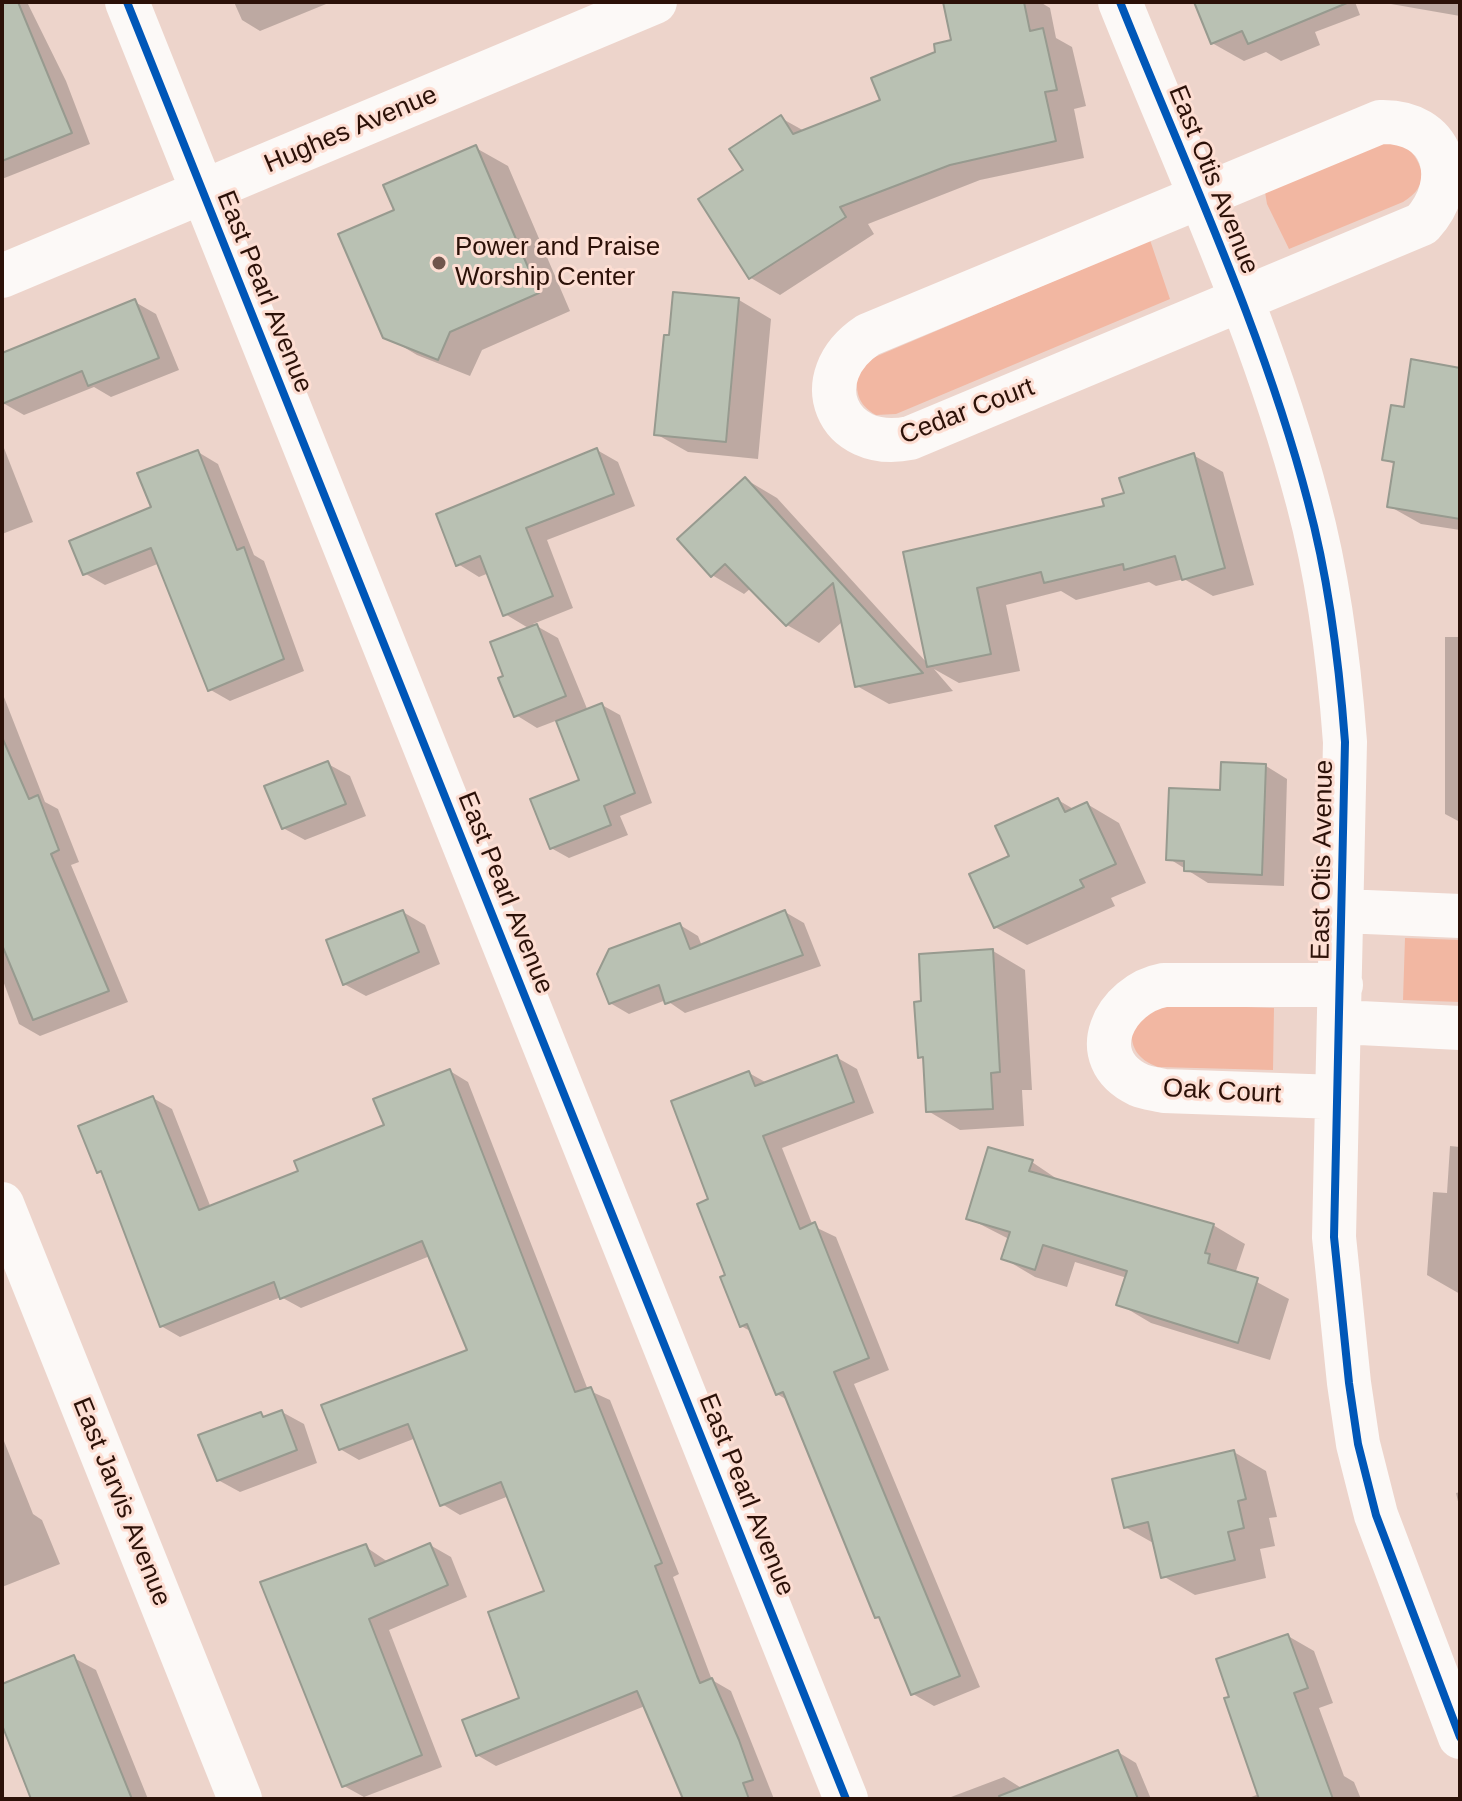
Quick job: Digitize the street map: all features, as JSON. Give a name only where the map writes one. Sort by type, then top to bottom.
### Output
[{"type":"street","name":"East Pearl Avenue","points":[[127,2],[846,1799]]},
{"type":"street","name":"Hughes Avenue","points":[[2,276],[655,2]]},
{"type":"street","name":"East Otis Avenue","points":[[1120,2],[1241,301],[1281,410],[1309,503],[1339,661],[1345,742],[1334,1237],[1358,1444],[1376,1515],[1456,1716]]},
{"type":"street","name":"Cedar Court","points":[[1380,122],[1400,122],[1418,127],[1433,140],[1443,156],[1448,175],[1445,194],[1436,211],[1422,224],[1241,301],[910,438],[873,440],[856,432],[841,415],[833,392],[834,374],[842,357],[868,335],[1198,196],[1380,122]]},
{"type":"street","points":[[1343,911],[1460,916]]},
{"type":"street","name":"Oak Court","points":[[1337,1097],[1164,1091],[1138,1085],[1121,1071],[1111,1055],[1108,1037],[1116,1017],[1130,998],[1147,988],[1164,985],[1340,1004],[1460,1028]]},
{"type":"street","name":"East Jarvis Avenue","points":[[2,1204],[240,1799]]},
{"type":"shaded area","points":[[1383,143],[1405,144],[1420,167],[1422,174],[1418,189],[1403,202],[1289,249],[1267,204],[1265,192]]},
{"type":"shaded area","points":[[1150,240],[1170,299],[896,414],[876,415],[861,401],[857,391],[858,370],[875,357]]},
{"type":"shaded area","points":[[1405,938],[1460,940],[1460,1002],[1403,1000]]},
{"type":"shaded area","points":[[1163,1004],[1274,1008],[1273,1070],[1158,1067],[1151,1064],[1140,1056],[1133,1045],[1133,1024]]},
{"type":"building","points":[[2,2],[18,2],[72,133],[2,161]]},
{"type":"building","points":[[943,2],[1024,2],[1030,31],[1043,28],[1057,90],[1045,92],[1056,141],[950,165],[840,207],[846,217],[749,279],[698,199],[743,170],[729,149],[781,115],[793,134],[880,100],[871,78],[935,52],[934,44],[951,40]]},
{"type":"building","points":[[1194,2],[1347,3],[1248,44],[1242,31],[1211,44]]},
{"type":"building","name":"Power and Praise Worship Center","points":[[476,145],[539,293],[450,332],[438,360],[383,338],[338,234],[394,210],[383,185]]},
{"type":"building","points":[[673,292],[739,298],[726,442],[654,435],[664,335],[669,335]]},
{"type":"building","points":[[135,299],[159,358],[88,386],[82,371],[2,404],[2,353]]},
{"type":"building","points":[[1411,359],[1460,368],[1460,519],[1387,507],[1394,462],[1382,460],[1391,405],[1404,407]]},
{"type":"building","points":[[597,448],[614,494],[526,528],[553,596],[503,616],[480,556],[456,566],[436,514]]},
{"type":"building","points":[[198,450],[237,550],[244,547],[284,659],[208,691],[151,548],[83,575],[69,541],[151,507],[137,473]]},
{"type":"building","points":[[1194,453],[1225,568],[1182,580],[1175,556],[1124,570],[1123,564],[1044,583],[1041,572],[977,588],[991,654],[927,667],[903,552],[1104,506],[1102,499],[1124,493],[1119,478]]},
{"type":"building","points":[[745,477],[923,673],[855,687],[833,583],[786,626],[725,564],[711,577],[677,539]]},
{"type":"building","points":[[537,624],[566,696],[514,717],[498,678],[503,676],[490,642]]},
{"type":"building","points":[[602,703],[635,793],[604,806],[611,825],[550,849],[530,799],[579,780],[556,721]]},
{"type":"building","points":[[2,737],[29,799],[38,795],[59,850],[51,854],[109,991],[33,1020],[2,945]]},
{"type":"building","points":[[328,761],[346,804],[282,829],[264,786]]},
{"type":"building","points":[[1221,762],[1266,764],[1262,875],[1184,871],[1184,861],[1166,860],[1169,788],[1220,790]]},
{"type":"building","points":[[1058,798],[1065,812],[1087,802],[1116,864],[1080,880],[1084,887],[994,928],[969,874],[1009,856],[995,826]]},
{"type":"building","points":[[403,910],[419,952],[343,985],[326,940]]},
{"type":"building","points":[[785,910],[803,955],[665,1004],[659,985],[609,1004],[597,974],[609,949],[680,923],[690,949]]},
{"type":"building","points":[[993,949],[1000,1072],[991,1073],[993,1109],[926,1112],[923,1057],[918,1058],[914,1002],[921,1001],[919,954]]},
{"type":"building","points":[[837,1055],[854,1102],[763,1136],[800,1229],[815,1222],[869,1358],[834,1372],[960,1676],[911,1695],[879,1617],[875,1618],[783,1392],[776,1395],[747,1324],[740,1327],[720,1277],[725,1275],[697,1204],[708,1199],[671,1101],[749,1071],[755,1086]]},
{"type":"building","points":[[450,1069],[575,1392],[591,1387],[662,1563],[655,1566],[700,1683],[712,1678],[739,1740],[753,1780],[743,1783],[749,1799],[683,1799],[637,1691],[476,1756],[462,1720],[519,1698],[488,1612],[544,1591],[501,1482],[440,1506],[408,1424],[339,1450],[321,1405],[467,1350],[422,1241],[280,1299],[274,1282],[160,1327],[101,1171],[97,1173],[78,1126],[153,1096],[199,1210],[298,1171],[294,1161],[384,1125],[373,1099]]},
{"type":"building","points":[[988,1147],[1033,1160],[1029,1171],[1214,1224],[1205,1253],[1210,1254],[1208,1263],[1258,1278],[1238,1343],[1116,1305],[1127,1271],[1043,1245],[1035,1270],[1001,1259],[1010,1232],[966,1219]]},
{"type":"building","points":[[282,1410],[297,1450],[217,1481],[198,1435],[261,1412],[263,1417]]},
{"type":"building","points":[[1234,1450],[1246,1499],[1238,1501],[1244,1528],[1228,1532],[1235,1560],[1161,1578],[1148,1522],[1124,1528],[1112,1479]]},
{"type":"building","points":[[430,1543],[448,1585],[369,1619],[422,1755],[342,1787],[260,1582],[366,1544],[375,1566]]},
{"type":"building","points":[[1288,1634],[1308,1688],[1294,1693],[1333,1799],[1259,1799],[1224,1698],[1229,1697],[1216,1659]]},
{"type":"building","points":[[74,1655],[132,1799],[31,1799],[2,1725],[2,1684]]},
{"type":"building","points":[[1118,1750],[1138,1799],[1000,1799],[999,1796]]},
{"type":"cycle path","points":[[127,2],[846,1799]]},
{"type":"cycle path","points":[[1120,2],[1222,249],[1269,375],[1290,438],[1322,561],[1336,651],[1345,742],[1334,1237],[1349,1383],[1358,1444],[1376,1515],[1460,1737]]},
{"type":"place","name":"Power and Praise Worship Center","points":[[439,263]]}]
